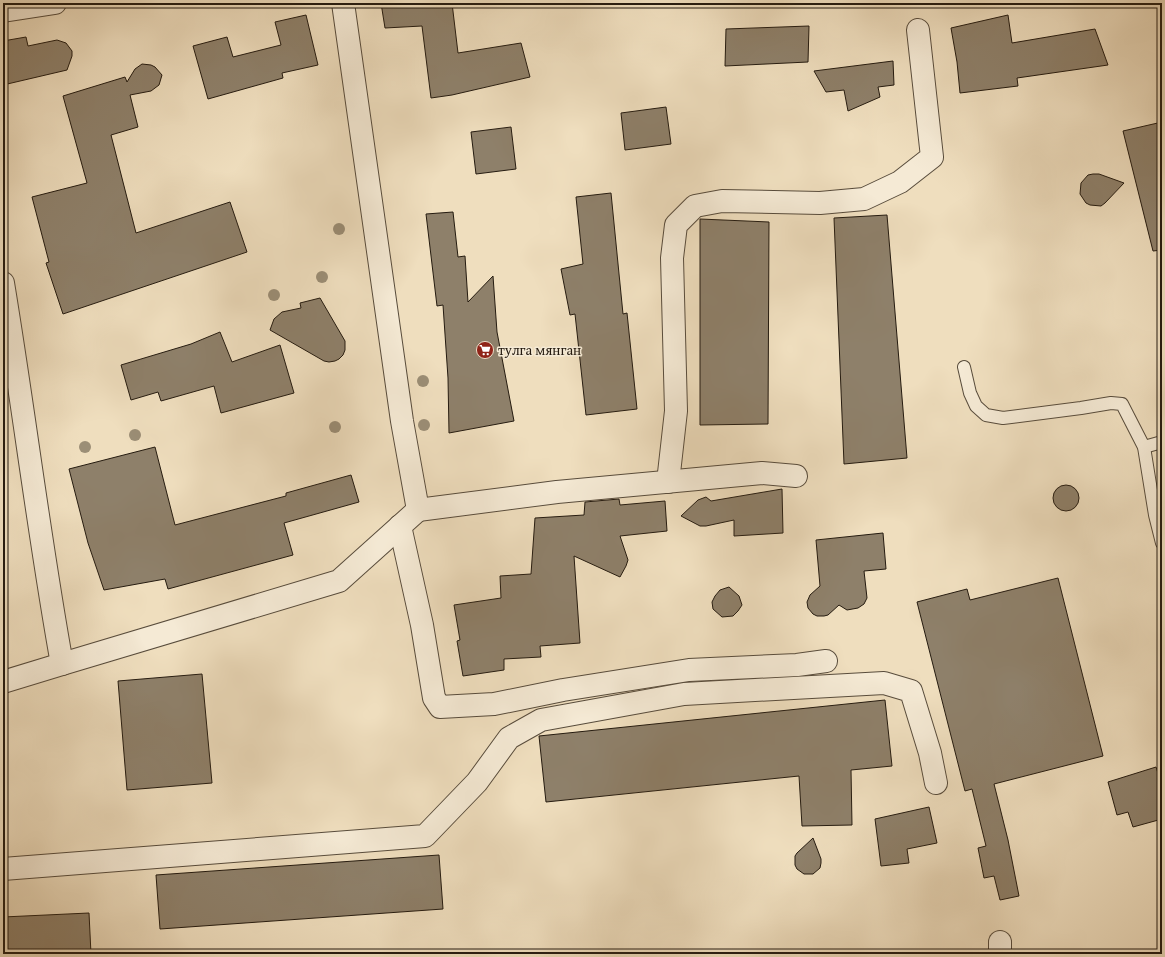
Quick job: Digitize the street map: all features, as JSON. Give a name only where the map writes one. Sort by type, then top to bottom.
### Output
[{"type":"street","points":[[3,11],[55,3]]},
{"type":"street","points":[[343,3],[402,421],[418,510]]},
{"type":"street","points":[[668,482],[676,411],[672,258],[676,225],[695,206],[722,201],[820,203],[864,199],[900,182],[932,157],[918,30]]},
{"type":"street","points":[[3,283],[62,664]]},
{"type":"street","points":[[3,682],[340,581],[418,510],[557,492],[762,473],[796,476]]},
{"type":"street","points":[[400,526],[422,626],[434,698],[440,707],[494,704],[563,690],[689,670],[826,661]]},
{"type":"street","points":[[3,869],[425,836],[477,782],[509,738],[541,720],[684,694],[884,683],[911,691],[930,753],[936,783]]},
{"type":"lane","points":[[964,367],[970,394],[976,406],[986,415],[1003,418],[1111,403],[1122,404],[1144,447],[1155,515],[1162,543]]},
{"type":"lane","points":[[1144,447],[1162,442]]},
{"type":"building","points":[[381,3],[452,3],[458,53],[521,43],[530,77],[452,95],[431,98],[422,26],[385,28]]},
{"type":"building","points":[[306,15],[318,65],[282,73],[283,78],[208,99],[193,46],[227,37],[233,57],[281,45],[275,22]]},
{"type":"building","points":[[1008,15],[1012,43],[1095,29],[1108,65],[1017,78],[1018,86],[960,93],[957,62],[951,28]]},
{"type":"building","points":[[809,26],[808,62],[725,66],[726,29]]},
{"type":"building","points":[[26,37],[28,46],[57,40],[66,43],[72,51],[72,56],[67,70],[3,85],[3,41]]},
{"type":"building","points":[[893,61],[894,85],[878,87],[880,97],[848,111],[844,90],[826,92],[814,71]]},
{"type":"building","points":[[142,64],[155,67],[162,75],[159,85],[151,91],[130,95],[138,127],[111,135],[136,233],[230,202],[247,252],[63,314],[46,263],[49,262],[32,197],[87,183],[63,96],[125,77],[127,82],[135,69]]},
{"type":"building","points":[[666,107],[671,144],[625,150],[621,113]]},
{"type":"building","points":[[1162,122],[1162,250],[1153,251],[1123,131]]},
{"type":"building","points":[[511,127],[516,169],[476,174],[471,132]]},
{"type":"building","points":[[1099,174],[1124,183],[1101,206],[1086,203],[1080,194],[1081,183],[1088,175]]},
{"type":"building","points":[[611,193],[623,314],[627,313],[637,409],[586,415],[575,314],[570,315],[561,269],[583,264],[576,197]]},
{"type":"building","points":[[453,212],[458,257],[465,256],[468,302],[493,276],[497,332],[514,421],[449,433],[448,378],[443,305],[437,306],[426,214]]},
{"type":"building","points":[[887,215],[907,458],[844,464],[834,218]]},
{"type":"building","points":[[700,219],[769,222],[768,424],[700,425]]},
{"type":"building","points":[[320,298],[345,341],[345,350],[343,355],[335,361],[324,361],[270,330],[274,319],[282,312],[301,308],[300,303]]},
{"type":"building","points":[[220,332],[232,362],[280,345],[294,393],[221,413],[214,386],[161,401],[158,392],[131,400],[121,365],[191,344]]},
{"type":"building","points":[[155,447],[175,525],[286,496],[286,493],[351,475],[359,502],[284,523],[293,555],[168,589],[165,579],[104,590],[88,543],[69,469]]},
{"type":"building","points":[[1066,485],[1075,489],[1079,498],[1075,507],[1066,511],[1057,507],[1053,498],[1057,489]]},
{"type":"building","points":[[782,489],[783,533],[734,536],[734,520],[700,526],[681,516],[698,500],[706,497],[711,501]]},
{"type":"building","points":[[619,499],[620,505],[665,501],[667,531],[620,536],[628,560],[620,577],[574,556],[580,643],[540,646],[541,657],[504,659],[504,670],[463,676],[457,641],[460,640],[454,605],[501,598],[500,576],[531,574],[535,518],[584,515],[585,502]]},
{"type":"building","points":[[883,533],[886,569],[864,571],[867,598],[864,604],[858,608],[847,610],[839,605],[828,615],[824,616],[817,616],[813,614],[808,608],[807,602],[810,595],[820,586],[816,540]]},
{"type":"building","points":[[1058,578],[1103,756],[994,784],[1008,840],[1019,896],[1000,900],[994,876],[984,878],[978,848],[986,846],[972,789],[965,791],[917,602],[967,589],[970,600]]},
{"type":"building","points":[[729,587],[739,596],[742,605],[733,616],[722,617],[713,609],[712,602],[720,590]]},
{"type":"building","points":[[202,674],[212,783],[127,790],[118,681]]},
{"type":"building","points":[[885,700],[892,766],[851,770],[852,825],[802,826],[799,776],[546,802],[539,736]]},
{"type":"building","points":[[1156,767],[1162,786],[1162,819],[1133,827],[1128,812],[1117,815],[1108,782]]},
{"type":"building","points":[[929,807],[937,843],[907,849],[909,863],[881,866],[875,819]]},
{"type":"building","points":[[813,838],[821,859],[820,868],[813,874],[804,874],[797,869],[795,865],[795,856]]},
{"type":"building","points":[[439,855],[443,909],[160,929],[156,875]]},
{"type":"building","points":[[89,913],[91,954],[3,954],[3,917]]},
{"type":"place","name":"тулга мянган","points":[[485,350]]}]
